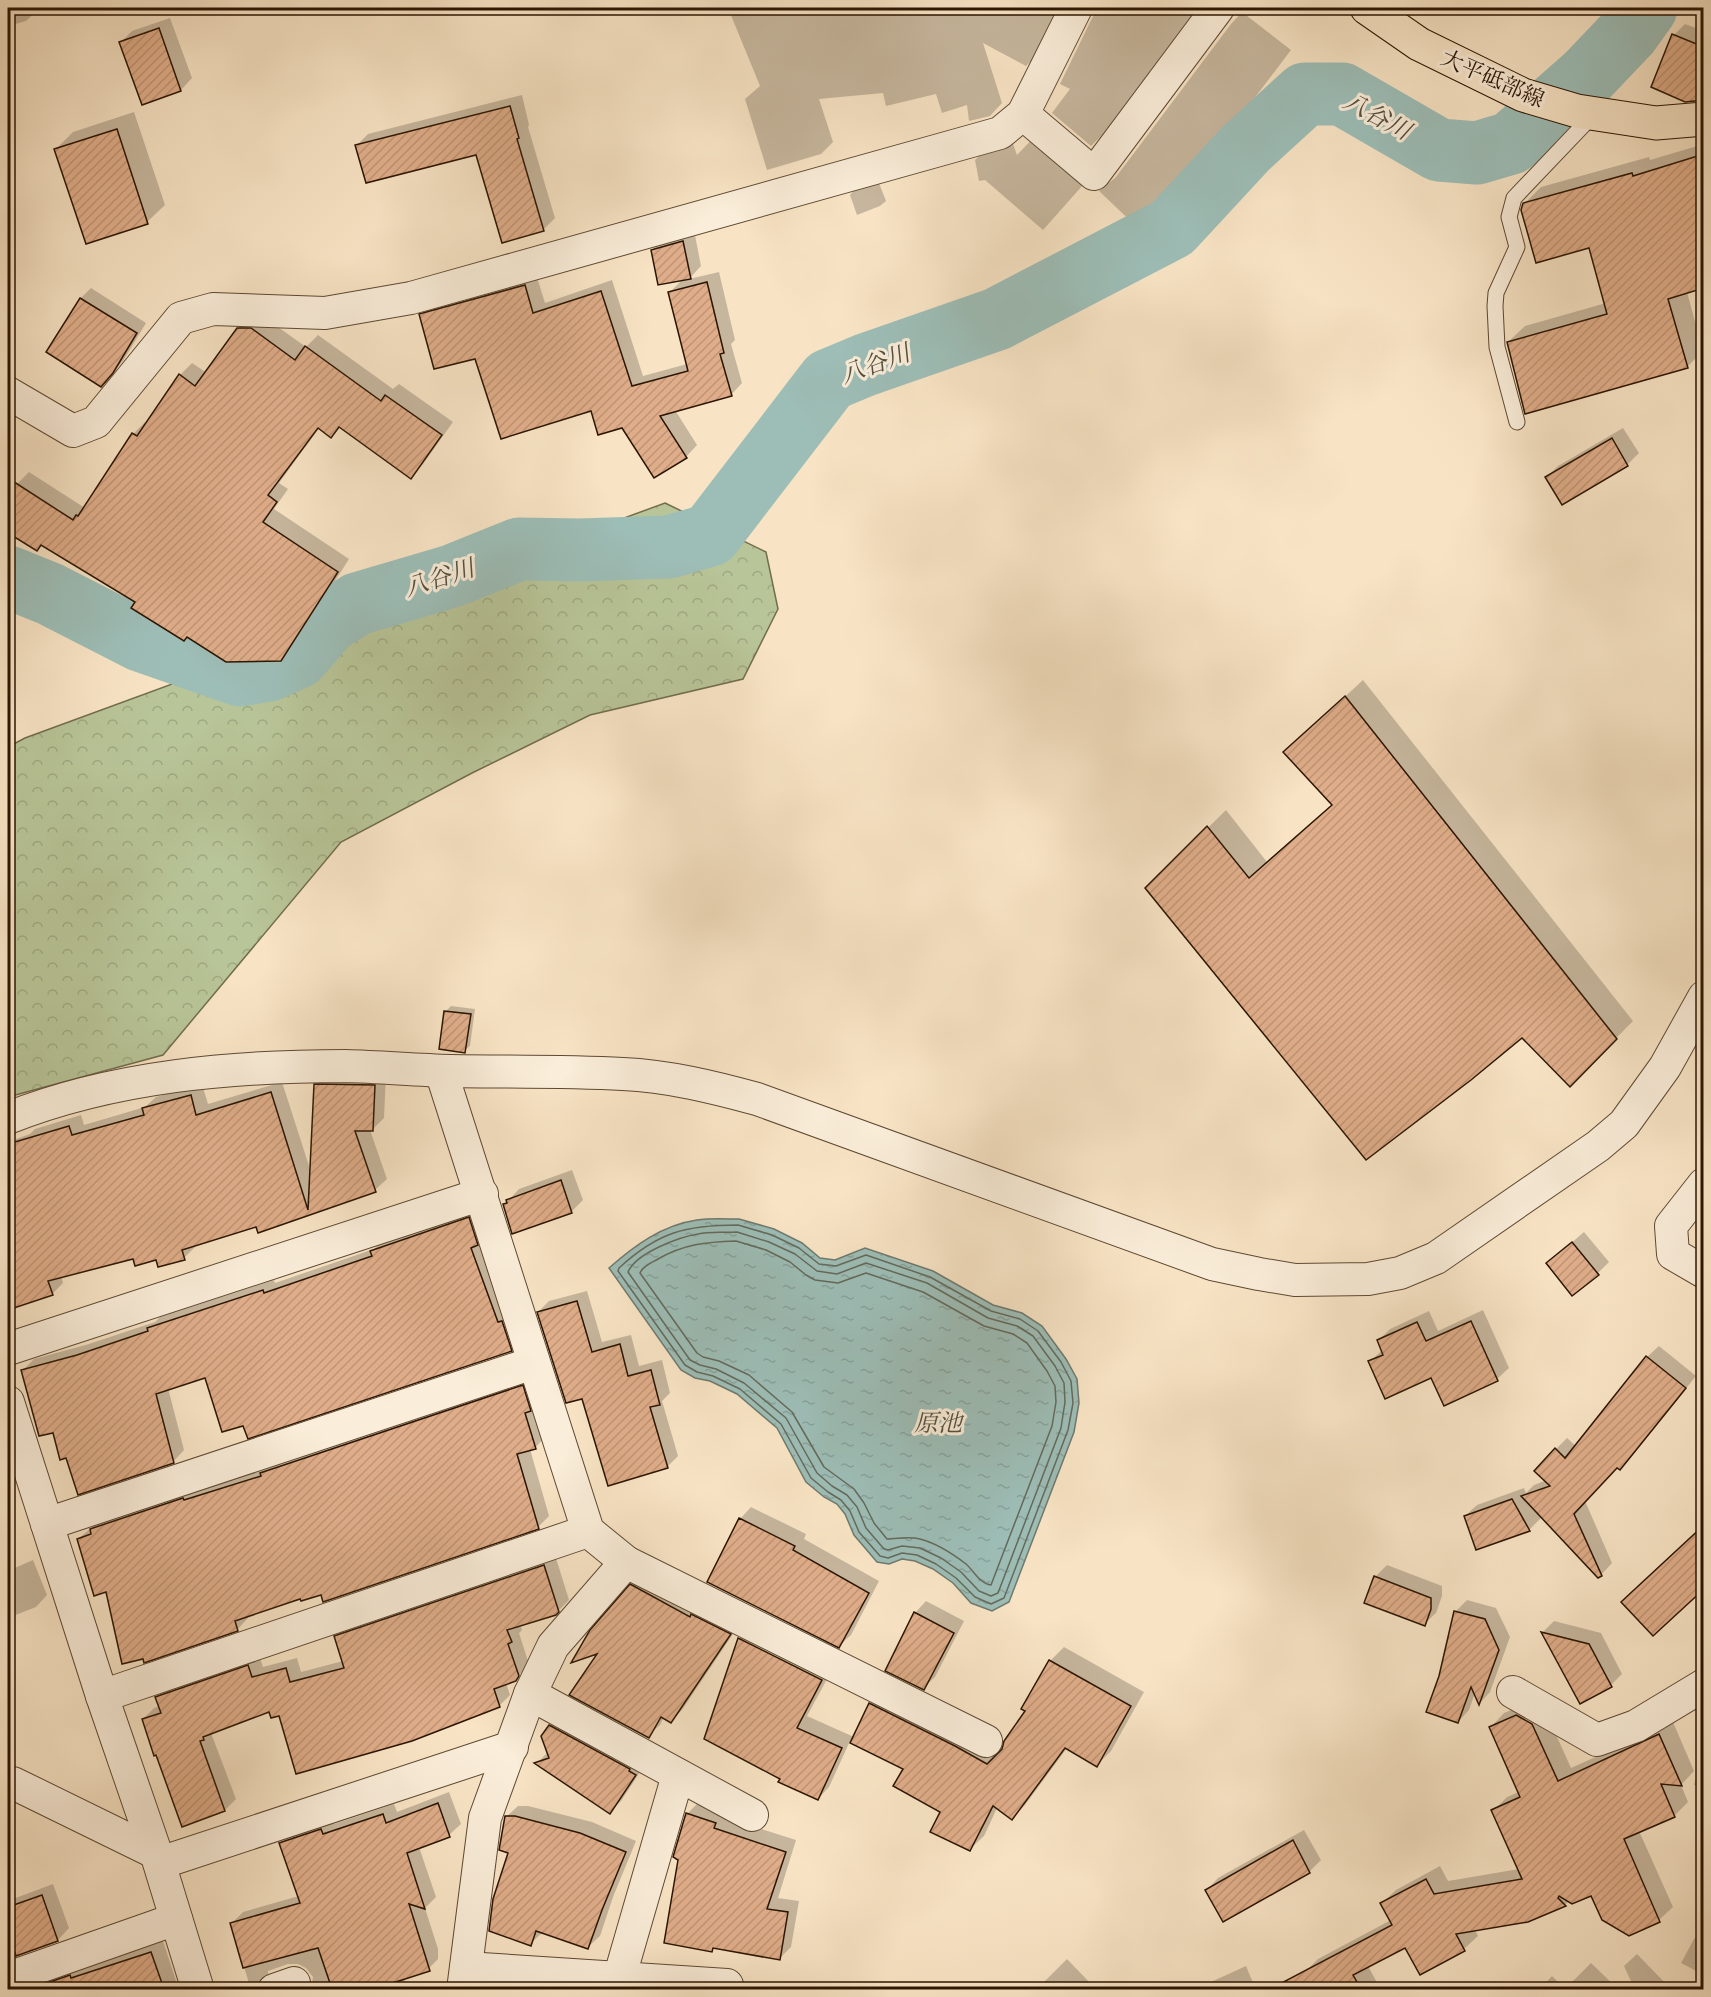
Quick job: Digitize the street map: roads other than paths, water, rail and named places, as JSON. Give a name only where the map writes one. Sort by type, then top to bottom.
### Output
[{"type":"main road","name":"大平砥部線","points":[[1367,8],[1419,44],[1523,95],[1585,113],[1656,123],[1704,119]]},
{"type":"street","points":[[8,393],[73,431],[96,422],[181,318],[213,309],[325,313],[411,298],[1000,133],[1023,114],[1076,8]]},
{"type":"street","points":[[1023,114],[1094,174],[1218,8]]},
{"type":"street","points":[[8,1118],[40,1105],[101,1089],[186,1074],[268,1068],[347,1066],[441,1071],[624,1074],[702,1084],[757,1099],[1212,1264],[1295,1280],[1368,1279],[1400,1273],[1436,1257],[1598,1146],[1624,1124],[1665,1067],[1704,997]]},
{"type":"street","points":[[441,1071],[588,1531],[626,1562],[986,1741]]},
{"type":"street","points":[[1704,1184],[1671,1226],[1673,1254],[1704,1272]]},
{"type":"street","points":[[8,1349],[482,1194]]},
{"type":"street","points":[[47,1524],[533,1362]]},
{"type":"street","points":[[8,1402],[102,1696],[158,1858],[198,1989]]},
{"type":"street","points":[[102,1696],[588,1531]]},
{"type":"street","points":[[626,1562],[553,1646],[530,1694],[485,1818],[464,1979],[619,1979],[727,1985]]},
{"type":"street","points":[[1513,1692],[1597,1740],[1636,1726],[1704,1685]]},
{"type":"street","points":[[530,1694],[752,1815]]},
{"type":"street","points":[[8,1784],[13,1783],[158,1858],[512,1747]]},
{"type":"street","points":[[619,1979],[678,1774]]},
{"type":"street","points":[[8,1978],[176,1919]]},
{"type":"lane","points":[[1517,422],[1497,347],[1496,292],[1517,247],[1509,217],[1514,198],[1585,113]]},
{"type":"water","name":"原池","points":[[702,1219],[739,1219],[774,1229],[802,1243],[820,1258],[835,1260],[865,1248],[933,1271],[993,1305],[1022,1313],[1042,1326],[1066,1359],[1077,1379],[1079,1403],[1074,1432],[1009,1602],[992,1611],[971,1603],[953,1583],[933,1569],[915,1561],[902,1559],[889,1564],[877,1562],[854,1535],[845,1514],[837,1504],[824,1497],[806,1482],[777,1428],[737,1394],[710,1381],[695,1378],[681,1370],[609,1268],[639,1244],[672,1227]]},
{"type":"waterway","name":"八谷川","points":[[8,577],[50,594],[140,640],[240,675],[269,670],[298,657],[327,623],[357,604],[452,576],[519,549],[580,550],[669,547],[710,535],[829,380],[865,365],[997,319],[1172,228],[1246,148],[1305,94],[1342,94],[1439,150],[1477,153],[1511,143],[1588,75],[1628,33],[1646,8]]}]
